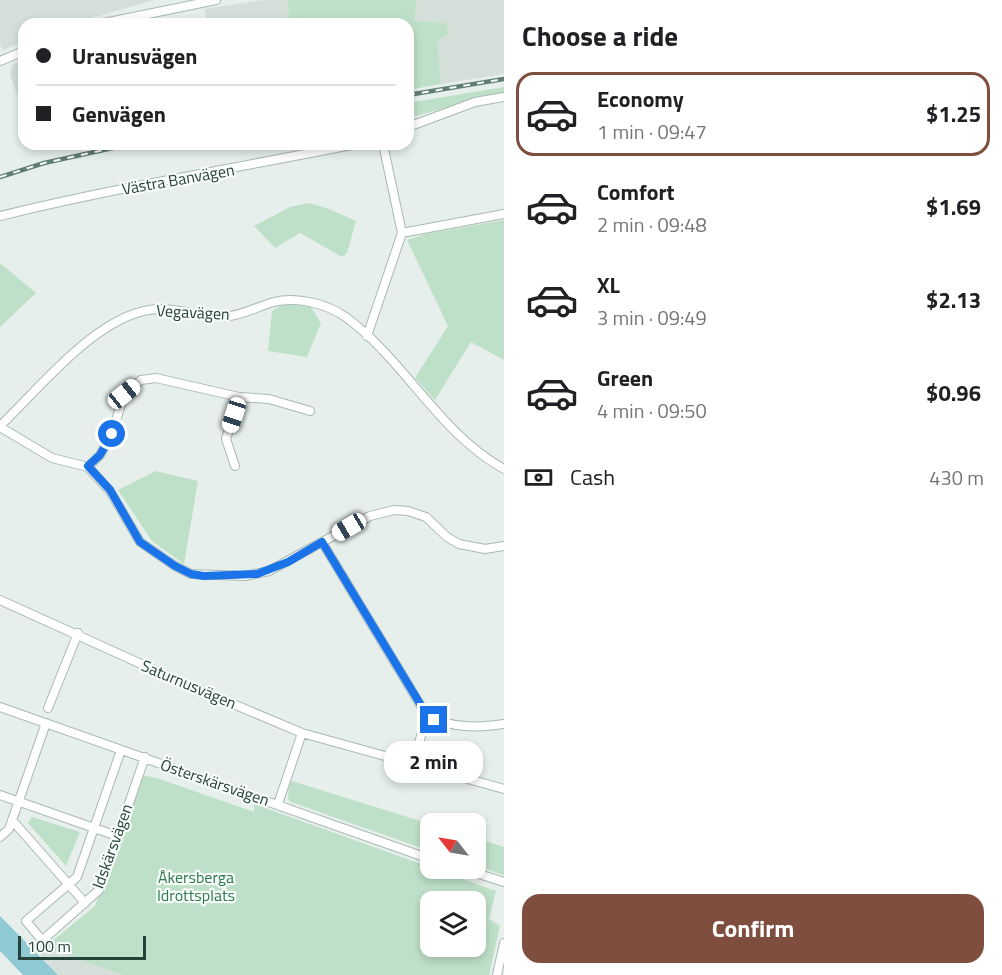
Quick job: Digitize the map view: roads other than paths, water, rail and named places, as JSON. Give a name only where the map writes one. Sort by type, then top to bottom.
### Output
[{"type":"street","points":[[122,18],[176,4],[216,0]]},
{"type":"street","points":[[0,61],[18,54]]},
{"type":"street","points":[[414,125],[475,102],[504,97]]},
{"type":"street","name":"Västra Banvägen","points":[[0,216],[91,194],[230,170],[327,150]]},
{"type":"street","points":[[367,336],[402,233],[384,150]]},
{"type":"street","points":[[402,233],[504,214]]},
{"type":"street","name":"Vegavägen","points":[[0,427],[104,327],[122,318],[143,311],[159,309],[229,316],[275,302],[299,300],[330,308],[346,317],[390,358],[439,416],[468,445],[504,470]]},
{"type":"street","points":[[88,466],[100,455],[112,434],[124,394],[141,380],[156,378],[239,397],[269,399],[310,411]]},
{"type":"street","points":[[235,466],[226,439],[239,397]]},
{"type":"street","points":[[0,427],[52,458],[88,466],[110,490],[140,542],[191,574],[204,576],[257,574],[288,562],[370,516],[394,510],[408,511],[426,517],[447,537],[459,544],[485,549],[504,546]]},
{"type":"street","points":[[322,542],[428,717],[458,726],[477,728],[504,724]]},
{"type":"street","name":"Saturnusvägen","points":[[0,600],[78,633],[181,682],[302,733],[504,789]]},
{"type":"street","points":[[48,708],[78,633]]},
{"type":"street","name":"Österskärsvägen","points":[[0,707],[420,854]]},
{"type":"street","points":[[413,763],[428,717]]},
{"type":"street","points":[[0,837],[9,829],[46,723]]},
{"type":"street","points":[[278,804],[302,733]]},
{"type":"street","name":"Idskärsvägen","points":[[121,750],[77,877],[26,921],[41,939],[45,938],[99,890],[145,757]]},
{"type":"street","points":[[0,795],[117,836]]},
{"type":"street","points":[[12,820],[85,903]]},
{"type":"street","points":[[486,876],[504,882]]},
{"type":"street","points":[[497,975],[504,943]]},
{"type":"water","points":[[0,916],[58,975],[23,975],[0,951]]},
{"type":"railway","points":[[414,94],[504,79]]},
{"type":"railway","points":[[0,177],[44,163],[104,150]]},
{"type":"park label","name":"Åkersberga Idrottsplats","points":[[196,886]]}]
